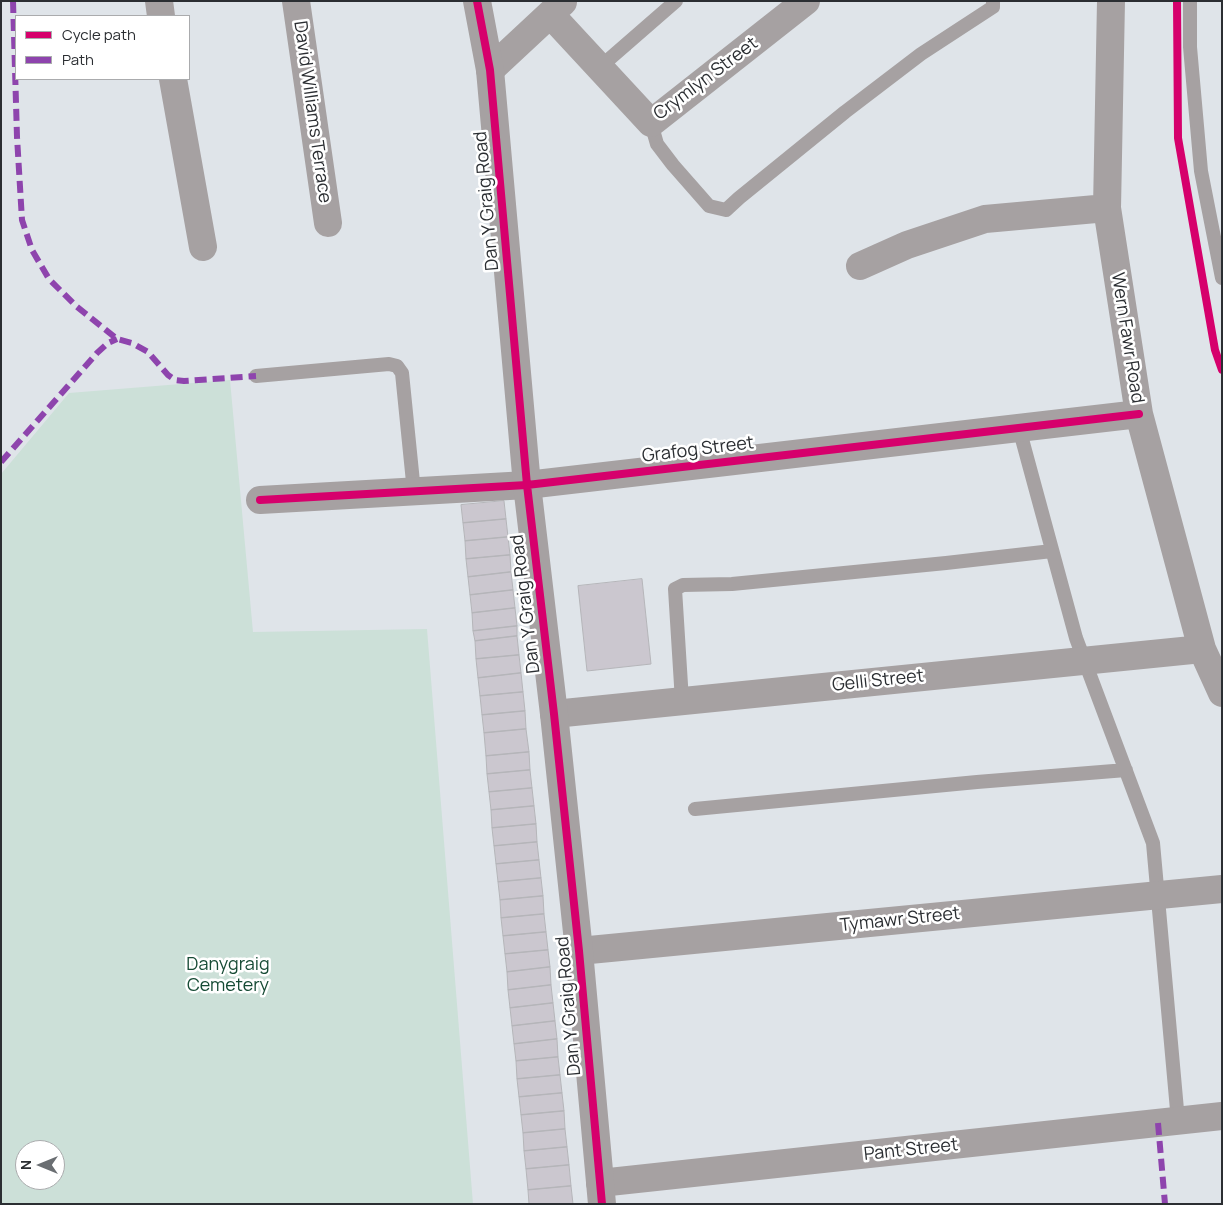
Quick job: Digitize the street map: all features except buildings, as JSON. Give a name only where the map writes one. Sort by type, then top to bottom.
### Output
[{"type":"street","points":[[159,1],[161,15]]},
{"type":"street","name":"David Williams Terrace","points":[[296,1],[328,223]]},
{"type":"street","name":"Dan Y Graig Road","points":[[477,1],[490,70],[527,485],[579,952],[601,1194]]},
{"type":"street","name":"Crymlyn Street","points":[[557,8],[599,68],[651,123],[806,1]]},
{"type":"street","name":"Wern Fawr Road","points":[[1112,1],[1107,208],[1138,414],[1202,649],[1222,693]]},
{"type":"street","points":[[490,70],[557,8]]},
{"type":"street","points":[[173,80],[203,247]]},
{"type":"street","points":[[860,266],[907,245],[985,219],[1107,208]]},
{"type":"street","name":"Grafog Street","points":[[260,500],[527,485],[1138,414]]},
{"type":"street","name":"Gelli Street","points":[[554,714],[1202,649]]},
{"type":"street","name":"Tymawr Street","points":[[579,952],[1222,889]]},
{"type":"street","name":"Pant Street","points":[[601,1194],[1222,1116]]},
{"type":"lane","points":[[599,68],[676,1]]},
{"type":"lane","points":[[651,123],[657,144],[673,166],[709,206],[726,210],[838,118],[921,54],[993,7],[993,1]]},
{"type":"lane","points":[[1190,1],[1190,47],[1201,171],[1222,278]]},
{"type":"lane","points":[[256,376],[389,364],[397,366],[402,373],[414,492]]},
{"type":"lane","points":[[1019,428],[1076,638],[1153,843],[1178,1121]]},
{"type":"lane","points":[[682,701],[675,590],[683,585],[759,581],[1052,551]]},
{"type":"lane","points":[[695,810],[977,782],[1126,770]]},
{"type":"green space","name":"Danygraig Cemetery","points":[[230,380],[253,632],[427,629],[473,1204],[1,1204],[1,474],[69,393]]},
{"type":"marked path","points":[[13,1],[15,69]]},
{"type":"marked path","points":[[15,80],[22,220],[32,250],[49,279],[76,306],[117,339],[132,343],[148,352],[168,375],[175,380],[256,376]]},
{"type":"marked path","points":[[1,462],[97,353],[108,343],[117,339]]},
{"type":"marked path","points":[[1158,1123],[1165,1204]]},
{"type":"cycle path","points":[[477,1],[490,70],[527,485],[579,951],[602,1204]]},
{"type":"cycle path","points":[[1177,1],[1178,138],[1215,350],[1222,370]]},
{"type":"cycle path","points":[[260,500],[527,485],[1139,414]]}]
